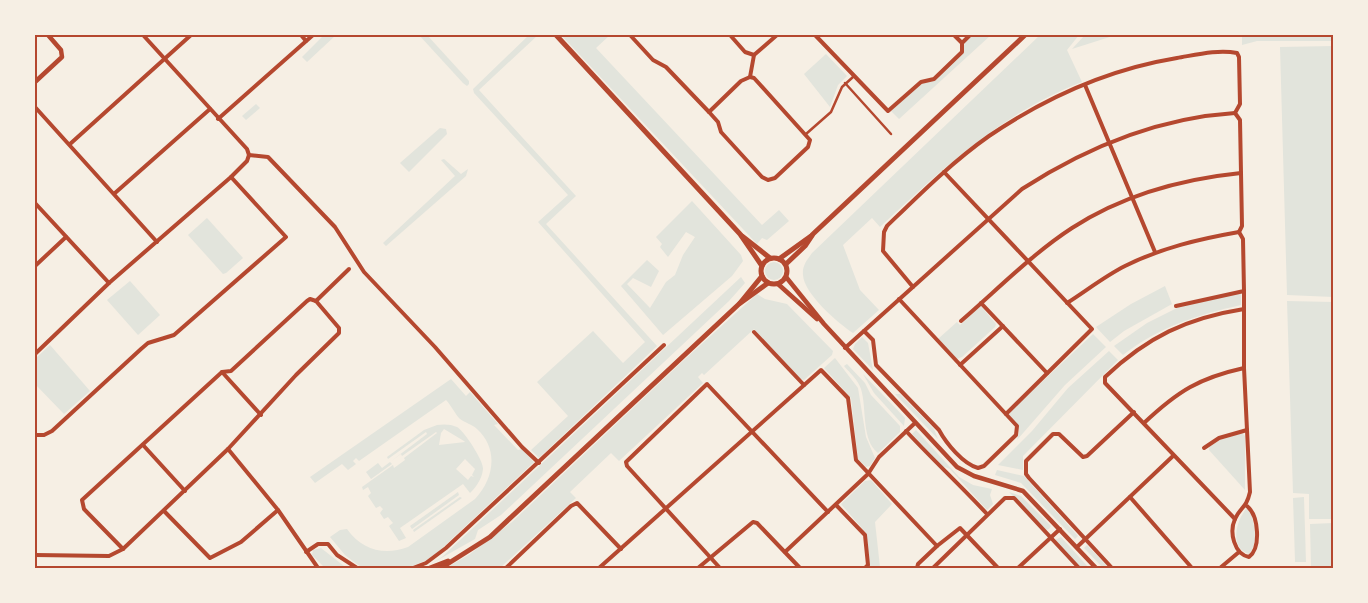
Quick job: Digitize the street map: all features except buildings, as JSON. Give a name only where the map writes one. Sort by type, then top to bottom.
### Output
[{"type":"main road","points":[[556,35],[740,234],[762,266],[762,276],[739,304]]},
{"type":"main road","points":[[740,234],[770,258],[779,258],[814,234],[1025,35]]},
{"type":"main road","points":[[441,568],[490,537],[739,304],[768,283],[778,284],[786,277],[786,264],[805,246],[814,234]]},
{"type":"main road","points":[[762,266],[770,258]]},
{"type":"main road","points":[[779,258],[786,264]]},
{"type":"main road","points":[[762,276],[768,283]]},
{"type":"main road","points":[[430,568],[453,559]]},
{"type":"street","points":[[35,82],[62,57],[61,50],[48,35]]},
{"type":"street","points":[[35,354],[109,284],[247,161],[249,155],[247,149],[143,35]]},
{"type":"street","points":[[70,144],[191,35]]},
{"type":"street","points":[[301,35],[306,41]]},
{"type":"street","points":[[218,119],[313,35]]},
{"type":"street","points":[[630,35],[653,60],[666,67],[709,112],[718,122],[721,132],[762,177],[768,180],[775,178],[808,147],[810,140],[806,134],[754,78],[750,77],[741,81],[709,112]]},
{"type":"street","points":[[730,35],[745,52],[754,54]]},
{"type":"street","points":[[750,77],[754,54],[777,35]]},
{"type":"street","points":[[815,35],[853,77],[888,111],[921,82],[934,78],[962,52],[962,43],[970,35]]},
{"type":"street","points":[[954,35],[962,43]]},
{"type":"street","points":[[913,287],[885,256],[883,251],[886,226],[944,172],[988,137],[1030,110],[1115,73],[1155,62],[1230,51],[1237,53],[1239,57],[1240,104],[1235,113]]},
{"type":"street","points":[[806,134],[831,112],[844,83],[853,77]]},
{"type":"street","points":[[844,83],[891,134]]},
{"type":"street","points":[[1085,85],[1155,252]]},
{"type":"street","points":[[35,107],[115,193],[157,242]]},
{"type":"street","points":[[115,193],[210,110]]},
{"type":"street","points":[[845,348],[1022,189],[1055,168],[1110,141],[1156,126],[1206,115],[1235,113]]},
{"type":"street","points":[[1235,113],[1240,120],[1242,226],[1239,232]]},
{"type":"street","points":[[249,155],[268,157],[335,227],[364,272],[434,347],[522,447],[539,463]]},
{"type":"street","points":[[944,172],[1092,329],[1006,414]]},
{"type":"street","points":[[961,321],[1029,262],[1072,228],[1133,198],[1175,184],[1207,176],[1241,173]]},
{"type":"street","points":[[35,435],[44,435],[52,431],[148,344],[174,335],[286,237],[231,177]]},
{"type":"street","points":[[35,203],[109,284]]},
{"type":"street","points":[[1067,303],[1124,266],[1155,252],[1210,237],[1239,232]]},
{"type":"street","points":[[1239,232],[1243,239],[1244,368],[1248,430],[1249,497],[1247,506],[1240,511],[1235,519],[1232,533],[1239,552],[1249,557],[1251,563]]},
{"type":"street","points":[[35,266],[66,237]]},
{"type":"street","points":[[316,301],[349,269]]},
{"type":"street","points":[[786,277],[845,348],[957,467],[974,476],[1023,491],[1096,568]]},
{"type":"street","points":[[778,284],[824,324]]},
{"type":"street","points":[[1176,306],[1244,291]]},
{"type":"street","points":[[35,555],[108,556],[124,549],[228,449],[296,375],[339,333],[339,328],[316,301],[310,299],[306,301],[231,371],[222,372],[82,500],[81,506],[124,549]]},
{"type":"street","points":[[864,331],[873,340],[876,364],[972,466],[984,466],[1016,435],[1017,426],[899,299]]},
{"type":"street","points":[[981,303],[1047,373]]},
{"type":"street","points":[[1235,519],[1173,456],[1106,383],[1105,377],[1122,361],[1153,338],[1172,328],[1213,314],[1244,310]]},
{"type":"street","points":[[960,365],[1003,326]]},
{"type":"street","points":[[754,332],[804,385]]},
{"type":"street","points":[[413,568],[426,563],[446,548],[664,345]]},
{"type":"street","points":[[1144,423],[1175,394],[1187,387],[1222,373],[1244,368]]},
{"type":"street","points":[[599,568],[821,370],[848,398],[856,460],[936,546]]},
{"type":"street","points":[[222,372],[261,414]]},
{"type":"street","points":[[720,568],[627,466],[626,462],[707,384],[828,512]]},
{"type":"street","points":[[1112,568],[1026,474],[1026,461],[1053,434],[1059,434],[1083,457],[1087,456],[1134,412]]},
{"type":"street","points":[[784,552],[868,474],[879,457],[916,423]]},
{"type":"street","points":[[1204,448],[1219,438],[1248,430]]},
{"type":"street","points":[[906,431],[939,467],[948,472],[988,514]]},
{"type":"street","points":[[143,445],[185,491]]},
{"type":"street","points":[[228,449],[278,510],[318,568]]},
{"type":"street","points":[[1077,548],[1173,456]]},
{"type":"street","points":[[933,568],[1005,498],[1014,498],[1079,568]]},
{"type":"street","points":[[1130,498],[1192,568]]},
{"type":"street","points":[[506,568],[571,506],[577,503],[621,549]]},
{"type":"street","points":[[836,504],[865,536],[868,564],[865,568]]},
{"type":"street","points":[[1247,506],[1254,515],[1256,526],[1254,551],[1249,557]]},
{"type":"street","points":[[164,511],[210,558],[241,542],[278,510]]},
{"type":"street","points":[[698,568],[712,559],[752,522],[757,523],[800,568]]},
{"type":"street","points":[[918,568],[918,564],[936,546],[956,529],[960,528],[998,568]]},
{"type":"street","points":[[1018,568],[1060,529]]},
{"type":"street","points":[[306,552],[318,544],[328,544],[338,555],[357,568]]},
{"type":"street","points":[[1220,568],[1239,552]]},
{"type":"street","points":[[312,560],[313,568]]},
{"type":"shaded area","points":[[324,35],[336,35],[307,62],[302,57]]},
{"type":"shaded area","points":[[419,35],[427,35],[469,81],[467,86],[463,83]]},
{"type":"shaded area","points":[[529,35],[538,35],[479,90],[576,196],[546,224],[657,346],[539,458],[531,450],[568,416],[537,382],[593,331],[623,363],[645,342],[538,222],[568,195],[474,93],[473,89]]},
{"type":"shaded area","points":[[561,35],[610,35],[596,48],[762,225],[779,210],[789,221],[767,240],[762,238],[757,244]]},
{"type":"shaded area","points":[[973,35],[991,35],[899,119],[891,111],[920,85],[934,79],[962,53],[965,42]]},
{"type":"shaded area","points":[[1040,35],[1079,35],[1067,50],[1082,82],[1052,95],[999,126],[950,164],[880,227],[872,218],[843,245],[860,290],[879,310],[853,333],[831,315],[809,291],[805,283],[803,269],[812,253]]},
{"type":"shaded area","points":[[1085,35],[1116,35],[1072,49]]},
{"type":"shaded area","points":[[1242,35],[1333,35],[1333,41],[1257,41],[1242,45]]},
{"type":"shaded area","points":[[1333,46],[1333,297],[1287,295],[1280,47]]},
{"type":"shaded area","points":[[826,54],[847,76],[838,85],[830,107],[804,74]]},
{"type":"shaded area","points":[[256,104],[260,108],[246,120],[242,116]]},
{"type":"shaded area","points":[[440,128],[446,129],[447,134],[409,172],[400,163]]},
{"type":"shaded area","points":[[444,159],[461,174],[468,169],[466,176],[386,246],[383,243],[455,176],[441,160]]},
{"type":"shaded area","points":[[692,201],[741,255],[743,261],[732,276],[663,335],[621,286],[647,260],[659,271],[651,287],[633,278],[627,284],[650,308],[666,282],[675,275],[683,255],[695,237],[686,232],[668,257],[660,247],[662,244],[656,237]]},
{"type":"shaded area","points":[[207,218],[243,258],[223,274],[188,235]]},
{"type":"shaded area","points":[[770,262],[778,262],[783,267],[781,278],[770,280],[765,275],[765,267]]},
{"type":"shaded area","points":[[741,277],[745,283],[729,301],[501,515],[478,530],[475,539],[429,565],[442,557]]},
{"type":"shaded area","points":[[130,281],[160,315],[138,335],[107,300]]},
{"type":"shaded area","points":[[1165,286],[1172,304],[1124,331],[1110,342],[1096,327],[1131,304]]},
{"type":"shaded area","points":[[1241,293],[1241,305],[1179,323],[1150,337],[1123,355],[1114,346],[1147,323],[1179,307]]},
{"type":"shaded area","points":[[757,294],[765,299],[787,304],[833,351],[832,355],[804,380],[801,379],[754,329],[704,375],[702,373],[698,377],[703,383],[619,461],[611,453],[570,492],[576,498],[500,568],[446,568],[470,554],[512,522]]},
{"type":"shaded area","points":[[1287,301],[1333,302],[1333,519],[1309,519],[1309,494],[1293,493]]},
{"type":"shaded area","points":[[983,304],[985,311],[996,324],[995,327],[962,357],[957,359],[938,339],[957,322],[960,325]]},
{"type":"shaded area","points":[[1093,334],[1106,347],[1065,385],[1017,440],[1019,432],[1009,415],[1012,410]]},
{"type":"shaded area","points":[[862,337],[868,343],[873,370],[853,349]]},
{"type":"shaded area","points":[[50,345],[90,391],[64,414],[35,384],[35,359]]},
{"type":"shaded area","points":[[1109,351],[1118,360],[1023,456],[1023,470],[998,465],[1032,431],[1068,388]]},
{"type":"shaded area","points":[[835,358],[858,388],[866,437],[875,458],[870,466],[866,467],[858,459],[851,398],[824,368]]},
{"type":"shaded area","points":[[847,364],[865,383],[871,395],[900,426],[900,432],[878,453],[869,440],[860,386],[844,366]]},
{"type":"shaded area","points":[[863,374],[905,418],[904,426],[874,393]]},
{"type":"shaded area","points":[[451,379],[466,396],[470,392],[498,424],[494,425],[518,450],[522,449],[534,462],[438,552],[427,560],[410,567],[362,568],[345,555],[330,537],[340,530],[347,529],[359,542],[374,549],[390,551],[408,547],[475,499],[481,491],[490,473],[491,464],[489,446],[484,437],[475,427],[460,419],[446,400],[359,461],[356,458],[353,461],[356,464],[348,470],[342,464],[315,483],[310,477]]},
{"type":"shaded area","points":[[895,394],[900,394],[934,429],[938,439]]},
{"type":"shaded area","points":[[437,425],[457,427],[473,446],[483,469],[478,483],[470,493],[463,484],[400,528],[406,538],[399,541],[389,526],[393,523],[388,517],[384,519],[380,513],[383,509],[380,506],[376,508],[368,496],[371,493],[368,487],[363,490],[362,487],[393,465],[394,468],[437,433],[390,462],[427,434],[426,432],[388,459],[387,457],[424,430]],"holes":[[[444,429],[464,441],[465,442],[439,445],[441,433]],[[465,459],[475,469],[472,475],[474,477],[471,476],[468,480],[456,469]]]},
{"type":"shaded area","points":[[916,430],[959,477],[973,485],[992,489],[990,495],[993,504],[987,510],[950,469],[942,466],[912,434]]},
{"type":"shaded area","points":[[1242,433],[1245,436],[1245,490],[1209,450],[1209,447],[1220,440]]},
{"type":"shaded area","points":[[390,462],[392,464],[371,479],[366,472],[378,463],[382,468]]},
{"type":"shaded area","points":[[997,470],[1024,476],[1078,536],[1075,539],[1021,483],[995,475]]},
{"type":"shaded area","points":[[871,480],[892,504],[875,522],[880,567],[899,568],[869,568],[867,534],[841,504],[865,481]]},
{"type":"shaded area","points":[[458,492],[459,495],[412,529],[410,526]]},
{"type":"shaded area","points":[[1009,492],[1021,496],[1051,526],[1049,529],[1046,530]]},
{"type":"shaded area","points":[[460,497],[462,498],[414,532],[413,530]]},
{"type":"shaded area","points":[[1304,497],[1306,562],[1295,562],[1293,498]]},
{"type":"shaded area","points":[[1246,509],[1250,510],[1255,532],[1254,544],[1249,554],[1239,546],[1236,534],[1239,520]]},
{"type":"shaded area","points":[[1333,523],[1333,568],[1294,568],[1311,566],[1310,524]]},
{"type":"shaded area","points":[[1061,537],[1089,568],[1081,568],[1055,540]]},
{"type":"shaded area","points":[[1087,545],[1109,568],[1103,568],[1084,548]]},
{"type":"shaded area","points":[[321,548],[344,566],[325,568],[312,555],[313,550]]}]
